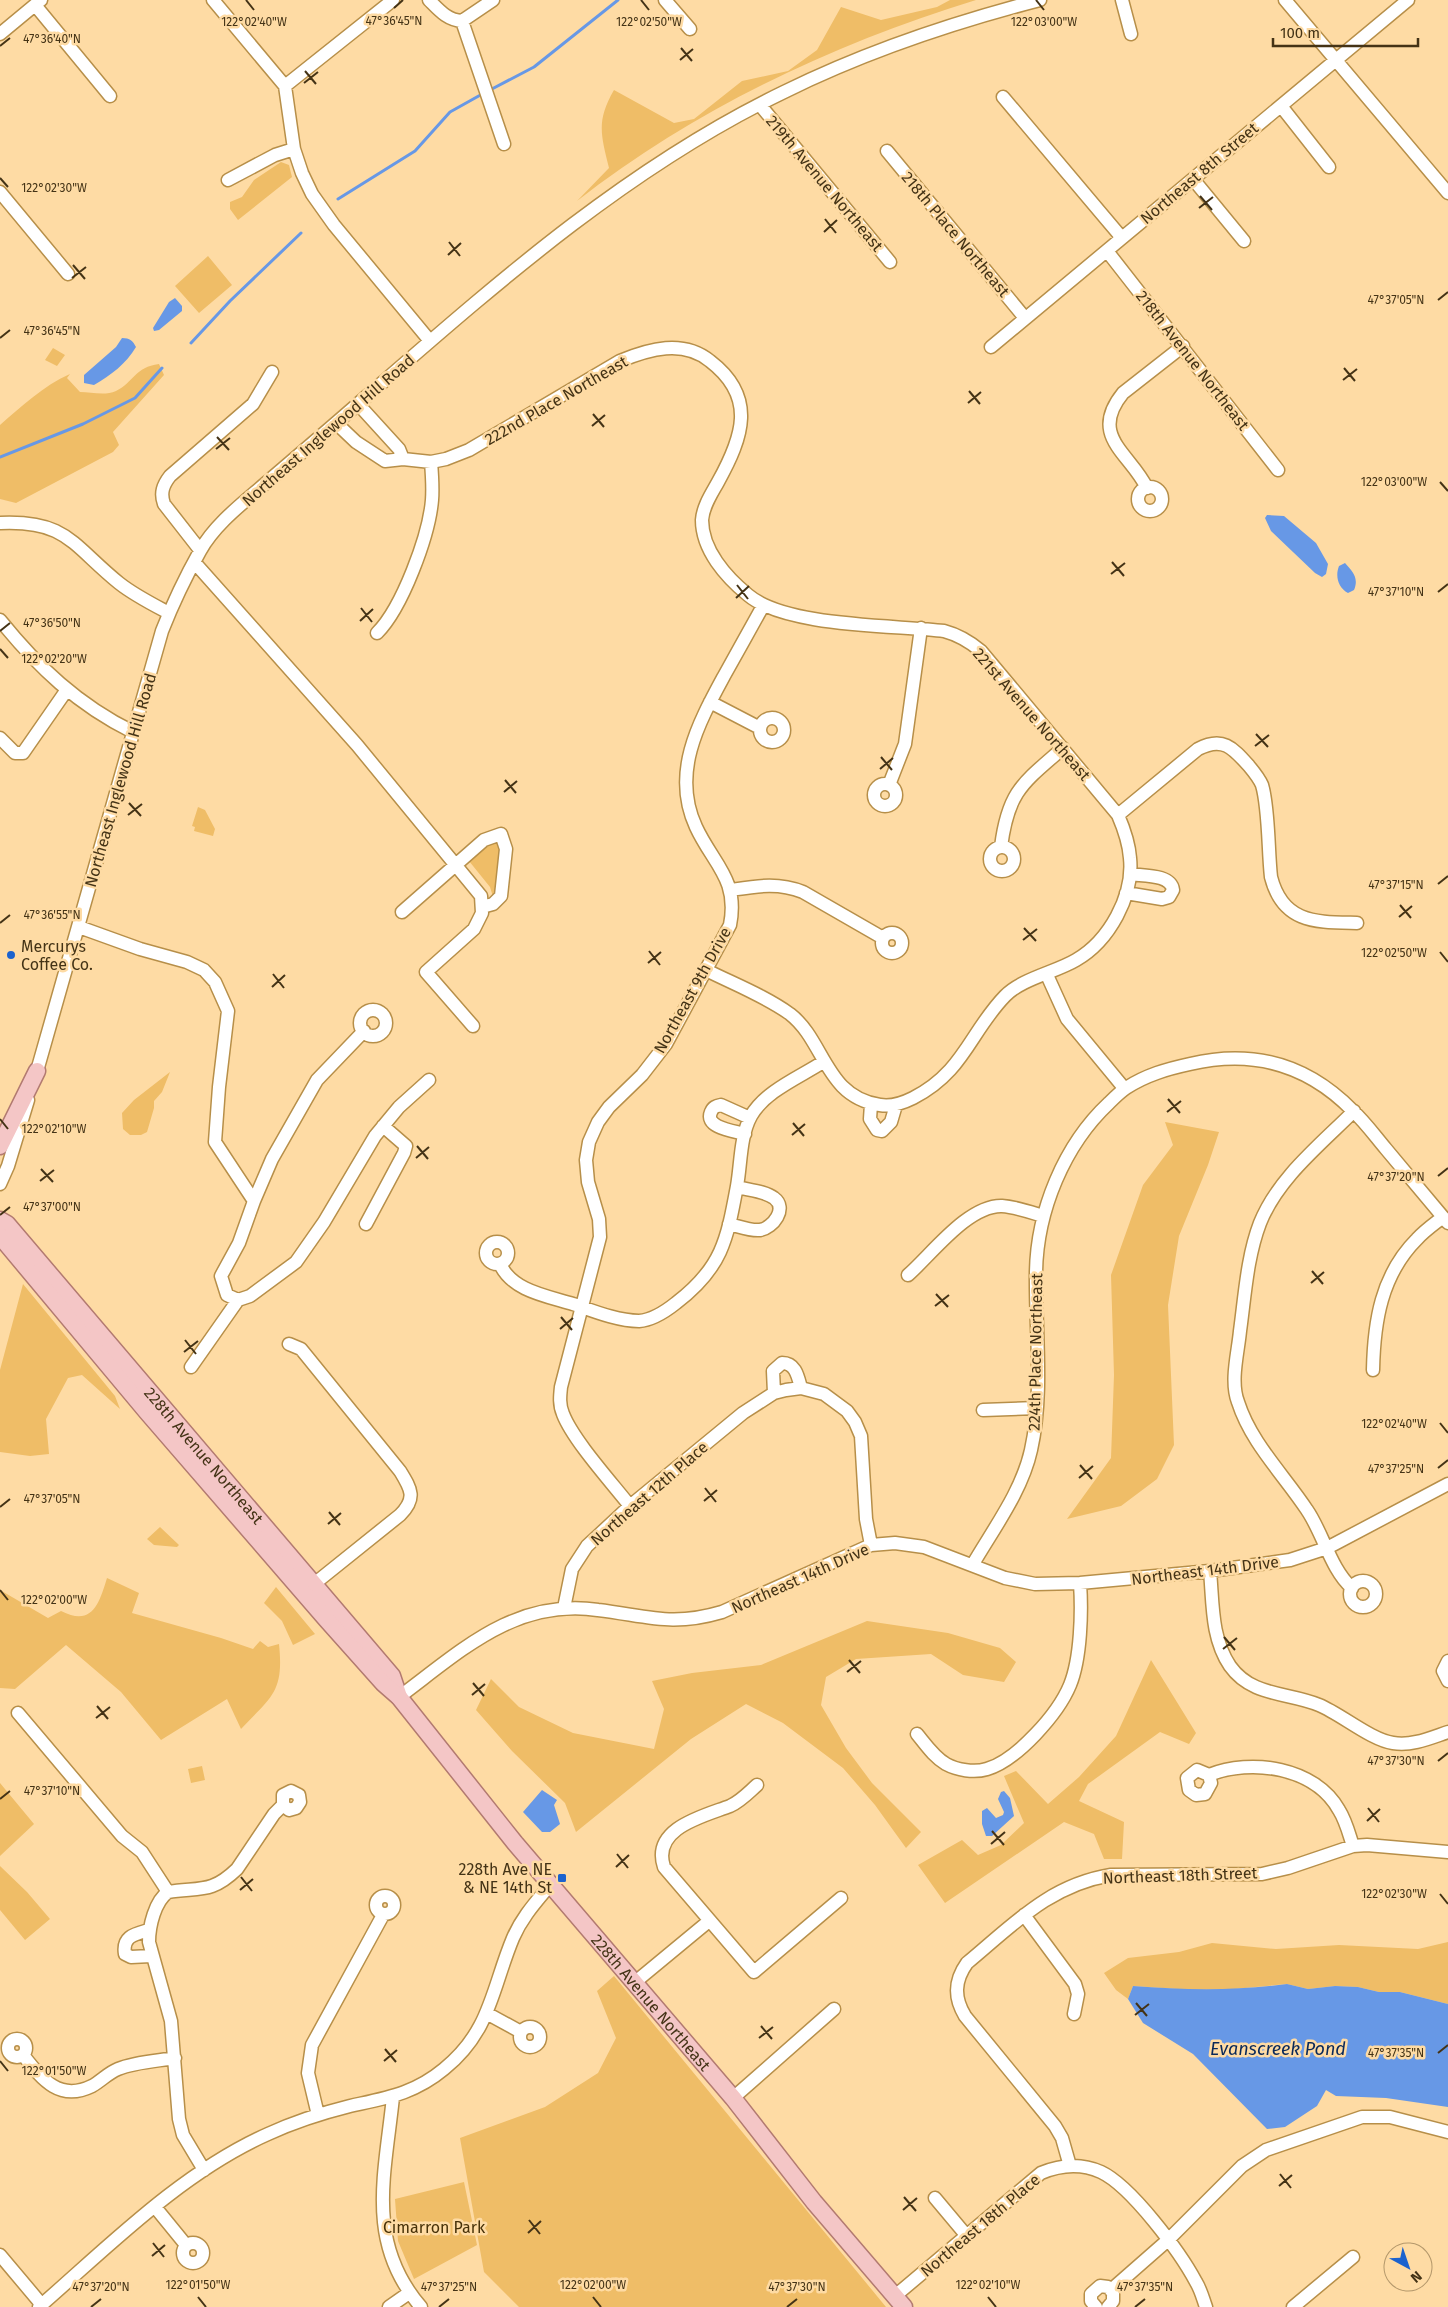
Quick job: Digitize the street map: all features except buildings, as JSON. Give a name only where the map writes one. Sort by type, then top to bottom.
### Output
[{"type":"main road","points":[[0,1146],[37,1071]]},
{"type":"main road","name":"228th Avenue Northeast","points":[[0,1220],[7,1224],[392,1676],[399,1697]]},
{"type":"main road","name":"228th Avenue Northeast","points":[[0,1236],[147,1412],[382,1684],[399,1697],[550,1885],[733,2098],[814,2202],[899,2302]]},
{"type":"main road","points":[[147,1412],[156,1410],[163,1413],[192,1447],[202,1452]]},
{"type":"main road","points":[[314,1584],[316,1594],[334,1615],[335,1628]]},
{"type":"street","points":[[213,0],[285,86],[294,149],[312,194],[334,225],[430,341]]},
{"type":"street","points":[[285,86],[394,0]]},
{"type":"street","points":[[429,0],[444,15],[454,20],[462,21],[493,0]]},
{"type":"street","points":[[665,0],[690,29]]},
{"type":"street","name":"Northeast Inglewood Hill Road","points":[[0,1184],[11,1158],[37,1071],[169,612],[196,563],[200,550],[230,516],[430,341],[537,252],[617,192],[682,148],[784,92],[930,31],[1040,0]]},
{"type":"street","points":[[1122,0],[1131,34]]},
{"type":"street","points":[[1285,0],[1448,193]]},
{"type":"street","name":"Northeast 8th Street","points":[[990,347],[1408,0]]},
{"type":"street","points":[[0,34],[38,2],[110,96]]},
{"type":"street","points":[[462,21],[504,144]]},
{"type":"street","points":[[1004,97],[1122,238]]},
{"type":"street","name":"219th Avenue Northeast","points":[[760,105],[890,262]]},
{"type":"street","points":[[1281,106],[1329,167]]},
{"type":"street","points":[[228,180],[275,155],[294,149]]},
{"type":"street","name":"218th Place Northeast","points":[[887,151],[1025,318]]},
{"type":"street","points":[[1193,178],[1244,241]]},
{"type":"street","points":[[0,192],[68,274]]},
{"type":"street","name":"218th Avenue Northeast","points":[[1106,251],[1278,470]]},
{"type":"street","points":[[1147,488],[1113,442],[1109,430],[1110,417],[1115,403],[1123,394],[1182,346]]},
{"type":"street","name":"222nd Place Northeast","points":[[336,423],[356,442],[376,457],[393,462],[403,459],[431,462],[446,459],[469,450],[620,361],[644,351],[670,347],[690,350],[707,358],[731,380],[738,395],[741,410],[742,426],[738,440],[712,492]]},
{"type":"street","points":[[200,550],[164,504],[162,490],[170,476],[253,404],[272,372]]},
{"type":"street","points":[[358,404],[399,449],[403,459]]},
{"type":"street","points":[[377,633],[384,626],[404,590],[422,540],[432,502],[431,462]]},
{"type":"street","name":"221st Avenue Northeast","points":[[712,492],[702,518],[703,533],[708,546],[728,576],[763,606],[789,615],[922,628],[956,634],[980,651],[1118,814],[1126,836],[1130,857],[1128,884],[1119,913],[1092,948],[1077,960],[1047,974]]},
{"type":"street","points":[[0,523],[34,523],[58,531],[130,591],[169,612]]},
{"type":"street","points":[[196,563],[356,745],[481,896],[482,912],[474,929],[426,972],[473,1026]]},
{"type":"street","name":"Northeast 9th Drive","points":[[630,1506],[572,1430],[563,1414],[560,1402],[561,1387],[580,1306],[600,1236],[599,1220],[588,1182],[586,1160],[589,1142],[598,1122],[609,1107],[642,1075],[666,1044],[730,925],[733,910],[731,890],[721,866],[696,827],[686,789],[686,770],[696,730],[763,606]]},
{"type":"street","points":[[0,620],[24,650],[66,691],[109,720],[133,732]]},
{"type":"street","points":[[890,785],[905,744],[922,628]]},
{"type":"street","points":[[0,738],[15,753],[23,753],[66,691]]},
{"type":"street","points":[[710,702],[760,728]]},
{"type":"street","points":[[1118,814],[1198,748],[1208,743],[1220,743],[1229,746],[1237,753],[1261,784],[1271,877],[1283,903],[1290,911],[1306,919],[1357,923]]},
{"type":"street","points":[[1002,847],[1004,820],[1015,795],[1026,780],[1063,748]]},
{"type":"street","points":[[402,912],[484,840],[501,834],[506,849],[501,896],[494,904],[482,907]]},
{"type":"street","points":[[731,890],[763,884],[790,887],[803,892],[883,938]]},
{"type":"street","points":[[79,927],[140,949],[187,962],[204,970],[215,982],[228,1011],[215,1142],[254,1201]]},
{"type":"street","points":[[706,970],[790,1015],[809,1036],[823,1062],[846,1089],[871,1104],[896,1105],[922,1094],[958,1063],[1007,994],[1047,974],[1067,1019],[1124,1088]]},
{"type":"street","points":[[238,1300],[227,1296],[221,1276],[239,1244],[272,1158],[317,1080],[364,1032]]},
{"type":"street","points":[[908,1275],[936,1250],[952,1231],[978,1213],[1001,1206],[1044,1216],[1055,1185],[1078,1140],[1102,1110],[1124,1088],[1160,1071],[1199,1062],[1233,1058],[1265,1060],[1299,1071],[1328,1088],[1354,1111],[1446,1220],[1417,1239],[1393,1270],[1379,1308],[1374,1337],[1373,1370]]},
{"type":"street","points":[[500,1264],[505,1274],[514,1282],[531,1291],[618,1317],[639,1320],[652,1318],[666,1311],[707,1275],[721,1251],[729,1224],[745,1134],[750,1118],[760,1104],[770,1095],[823,1062]]},
{"type":"street","points":[[191,1367],[238,1300],[250,1296],[296,1262],[324,1222],[375,1136],[399,1107],[429,1080]]},
{"type":"street","points":[[871,1104],[870,1119],[877,1130],[882,1131],[891,1122],[896,1105]]},
{"type":"street","points":[[745,1134],[714,1125],[710,1114],[714,1108],[721,1105],[750,1118]]},
{"type":"street","points":[[1352,1588],[1343,1578],[1317,1524],[1256,1440],[1237,1400],[1235,1373],[1248,1268],[1260,1223],[1278,1192],[1298,1165],[1354,1111]]},
{"type":"street","points":[[366,1224],[406,1146],[383,1126]]},
{"type":"street","points":[[729,1224],[753,1230],[762,1229],[779,1216],[780,1211],[779,1204],[774,1198],[736,1187]]},
{"type":"street","name":"224th Place Northeast","points":[[973,1564],[1018,1487],[1027,1466],[1034,1432],[1037,1408],[1036,1271],[1038,1243],[1044,1216]]},
{"type":"street","points":[[289,1344],[301,1349],[400,1470],[410,1489],[411,1500],[408,1508],[314,1584]]},
{"type":"street","points":[[801,1388],[794,1369],[789,1364],[782,1363],[773,1371],[774,1393],[801,1388],[824,1394],[836,1401],[855,1422],[861,1436],[866,1519],[871,1545]]},
{"type":"street","name":"Northeast 12th Place","points":[[564,1608],[570,1576],[577,1560],[587,1546],[630,1506],[743,1413],[774,1393]]},
{"type":"street","points":[[983,1410],[1037,1408]]},
{"type":"street","name":"Northeast 14th Drive","points":[[564,1608],[598,1610],[651,1620],[683,1621],[702,1618],[722,1612],[871,1545],[895,1543],[924,1547],[973,1564],[1005,1578],[1035,1584],[1080,1583],[1210,1571],[1290,1560],[1328,1548],[1448,1484]]},
{"type":"street","points":[[1210,1571],[1215,1632],[1225,1658],[1244,1680],[1272,1694],[1317,1704],[1390,1742],[1414,1744],[1448,1732]]},
{"type":"street","points":[[916,1734],[937,1758],[947,1765],[975,1771],[997,1765],[1036,1734],[1054,1714],[1071,1683],[1082,1610],[1080,1583]]},
{"type":"street","points":[[399,1697],[473,1641],[501,1625],[521,1616],[564,1608]]},
{"type":"street","points":[[1448,1661],[1443,1671],[1448,1681]]},
{"type":"street","points":[[18,1713],[122,1836],[142,1852],[168,1892]]},
{"type":"street","points":[[1209,1775],[1222,1770],[1243,1767],[1272,1769],[1296,1774],[1309,1780],[1324,1791],[1340,1811],[1353,1846]]},
{"type":"street","points":[[757,1785],[739,1801],[689,1821],[675,1831],[666,1841],[662,1850],[661,1858],[664,1867],[754,1972],[842,1898]]},
{"type":"street","points":[[204,2170],[182,2135],[168,2005],[151,1956],[149,1930],[160,1902],[168,1892],[205,1889],[226,1879],[237,1869],[274,1814],[283,1805]]},
{"type":"street","name":"Northeast 18th Street","points":[[1070,2166],[1062,2138],[1055,2126],[964,2016],[958,2006],[956,1992],[960,1972],[967,1963],[1052,1894],[1090,1878],[1111,1875],[1262,1874],[1288,1868],[1353,1846],[1386,1845],[1448,1852]]},
{"type":"street","points":[[0,2255],[41,2306],[155,2207],[204,2170],[246,2144],[318,2115],[393,2097],[414,2089],[445,2069],[471,2040],[488,2014],[513,1938],[531,1907],[550,1885]]},
{"type":"street","points":[[318,2115],[308,2073],[312,2045],[382,1915]]},
{"type":"street","points":[[1024,1916],[1075,1984],[1078,2002],[1074,2014]]},
{"type":"street","points":[[634,1983],[709,1921]]},
{"type":"street","points":[[149,1930],[132,1934],[126,1939],[124,1946],[125,1954],[132,1957],[151,1956]]},
{"type":"street","points":[[733,2098],[834,2009]]},
{"type":"street","points":[[488,2014],[521,2032]]},
{"type":"street","points":[[23,2055],[51,2085],[59,2090],[70,2092],[93,2085],[111,2073],[126,2067],[175,2058]]},
{"type":"street","points":[[393,2097],[382,2212],[389,2255],[409,2293],[421,2307]]},
{"type":"street","points":[[1111,2290],[1168,2240],[1242,2166],[1266,2150],[1344,2122],[1369,2117],[1390,2117],[1448,2132]]},
{"type":"street","points":[[1070,2166],[1086,2167],[1112,2178],[1126,2190],[1168,2240],[1198,2284],[1206,2307]]},
{"type":"street","name":"Northeast 18th Place","points":[[899,2302],[966,2235],[1041,2173],[1050,2169],[1070,2166]]},
{"type":"street","points":[[935,2198],[966,2235]]},
{"type":"street","points":[[155,2207],[186,2245]]},
{"type":"street","points":[[1293,2307],[1354,2257]]},
{"type":"street","points":[[1096,2307],[1090,2298],[1093,2290],[1100,2286],[1111,2290]]},
{"type":"street","points":[[1108,2307],[1113,2297],[1111,2290]]},
{"type":"street","points":[[389,2307],[409,2293]]},
{"type":"green space","points":[[950,0],[976,0],[870,37],[767,82],[669,137],[577,201],[609,168],[602,137],[602,120],[614,90],[674,123],[694,119],[742,81],[788,71],[817,50],[841,7],[881,20],[937,7]]},
{"type":"green space","points":[[281,162],[289,165],[292,177],[238,220],[230,209],[230,202],[242,197],[254,180]]},
{"type":"green space","points":[[208,256],[232,285],[199,313],[175,286]]},
{"type":"green space","points":[[53,348],[65,355],[57,366],[45,360]]},
{"type":"green space","points":[[159,364],[164,375],[113,432],[119,445],[113,452],[16,503],[0,499],[0,425],[16,411],[42,390],[70,374],[67,378],[80,392],[107,393],[116,391],[145,368]]},
{"type":"green space","points":[[198,807],[205,810],[215,829],[213,836],[194,831],[195,827],[192,826]]},
{"type":"green space","points":[[491,844],[497,844],[501,849],[498,892],[494,900],[490,887],[469,861]]},
{"type":"green space","points":[[170,1072],[162,1092],[154,1101],[154,1108],[147,1132],[141,1135],[130,1135],[123,1129],[122,1113],[134,1100]]},
{"type":"green space","points":[[1165,1122],[1219,1132],[1208,1165],[1179,1236],[1168,1305],[1174,1445],[1157,1479],[1121,1506],[1067,1519],[1111,1458],[1114,1375],[1111,1275],[1143,1185],[1173,1145]]},
{"type":"green space","points":[[23,1284],[115,1396],[120,1409],[82,1375],[68,1378],[46,1419],[49,1454],[30,1456],[0,1452],[0,1370]]},
{"type":"green space","points":[[160,1527],[179,1545],[177,1547],[154,1545],[147,1539]]},
{"type":"green space","points":[[107,1578],[139,1593],[132,1613],[253,1649],[260,1641],[268,1647],[279,1644],[280,1673],[274,1692],[261,1709],[241,1729],[227,1699],[161,1740],[121,1692],[66,1645],[15,1689],[0,1688],[0,1590],[48,1618],[61,1611],[80,1616],[93,1610],[101,1596]]},
{"type":"green space","points":[[276,1587],[315,1634],[293,1645],[282,1621],[264,1603]]},
{"type":"green space","points":[[867,1621],[948,1633],[1000,1648],[1016,1662],[1004,1682],[963,1675],[931,1654],[856,1659],[826,1677],[821,1705],[846,1748],[872,1783],[921,1832],[906,1848],[875,1805],[843,1768],[783,1723],[746,1704],[691,1739],[576,1832],[565,1803],[512,1751],[476,1710],[491,1679],[519,1707],[573,1733],[654,1749],[664,1709],[652,1681],[692,1673],[761,1665]]},
{"type":"green space","points":[[1151,1660],[1196,1733],[1189,1744],[1160,1732],[1088,1784],[1079,1801],[1124,1822],[1122,1859],[1104,1859],[1094,1834],[1064,1822],[945,1903],[918,1865],[962,1840],[978,1855],[1001,1845],[1024,1823],[1004,1776],[1016,1771],[1048,1804],[1079,1777],[1116,1736]]},
{"type":"green space","points":[[202,1766],[205,1780],[191,1783],[188,1769]]},
{"type":"green space","points":[[0,1783],[34,1824],[0,1856]]},
{"type":"green space","points":[[0,1866],[27,1892],[50,1919],[25,1940],[0,1910]]},
{"type":"green space","points":[[1448,1942],[1448,2004],[1400,1992],[1379,1992],[1358,1987],[1335,1986],[1308,1989],[1287,1984],[1234,1989],[1193,1990],[1133,1986],[1128,1999],[1116,1990],[1104,1973],[1128,1958],[1179,1952],[1212,1943],[1276,1949],[1339,1945],[1418,1949]]},
{"type":"green space","points":[[614,1976],[886,2307],[519,2307],[484,2272],[460,2138],[545,2107],[598,2073],[616,2038],[597,1991]]},
{"type":"green space","name":"Cimarron Park","points":[[464,2182],[477,2245],[414,2279],[398,2241],[395,2199]]},
{"type":"water","points":[[175,298],[182,306],[182,311],[159,330],[154,331],[153,328],[169,302]]},
{"type":"water","points":[[122,338],[131,340],[136,347],[128,359],[94,385],[84,383],[84,375],[116,347]]},
{"type":"water","points":[[1267,515],[1284,516],[1316,543],[1328,564],[1326,574],[1322,577],[1315,573],[1271,531],[1265,518]]},
{"type":"water","points":[[1345,563],[1353,572],[1356,582],[1354,590],[1348,593],[1342,588],[1337,578],[1339,566]]},
{"type":"water","points":[[542,1790],[557,1800],[554,1805],[560,1824],[550,1832],[542,1832],[523,1812]]},
{"type":"water","points":[[1004,1791],[1010,1798],[1014,1816],[992,1836],[986,1836],[982,1824],[982,1811],[987,1808],[996,1818],[1003,1815],[1004,1812],[998,1799],[1001,1792]]},
{"type":"water","name":"Evanscreek Pond","points":[[1287,1984],[1308,1989],[1335,1986],[1358,1987],[1379,1992],[1400,1992],[1448,2004],[1448,2107],[1386,2098],[1336,2096],[1326,2090],[1317,2106],[1285,2127],[1267,2129],[1193,2054],[1143,2023],[1128,1999],[1133,1986],[1210,1989]]},
{"type":"waterway","points":[[490,90],[534,67],[618,0]]},
{"type":"waterway","points":[[338,199],[415,151],[450,112],[484,93]]},
{"type":"waterway","points":[[191,343],[230,301],[301,233]]},
{"type":"waterway","points":[[0,457],[83,424],[135,398],[162,368]]},
{"type":"place","name":"Mercurys Coffee Co.","points":[[11,955]]},
{"type":"place","name":"228th Ave NE & NE 14th St","points":[[562,1878]]}]
